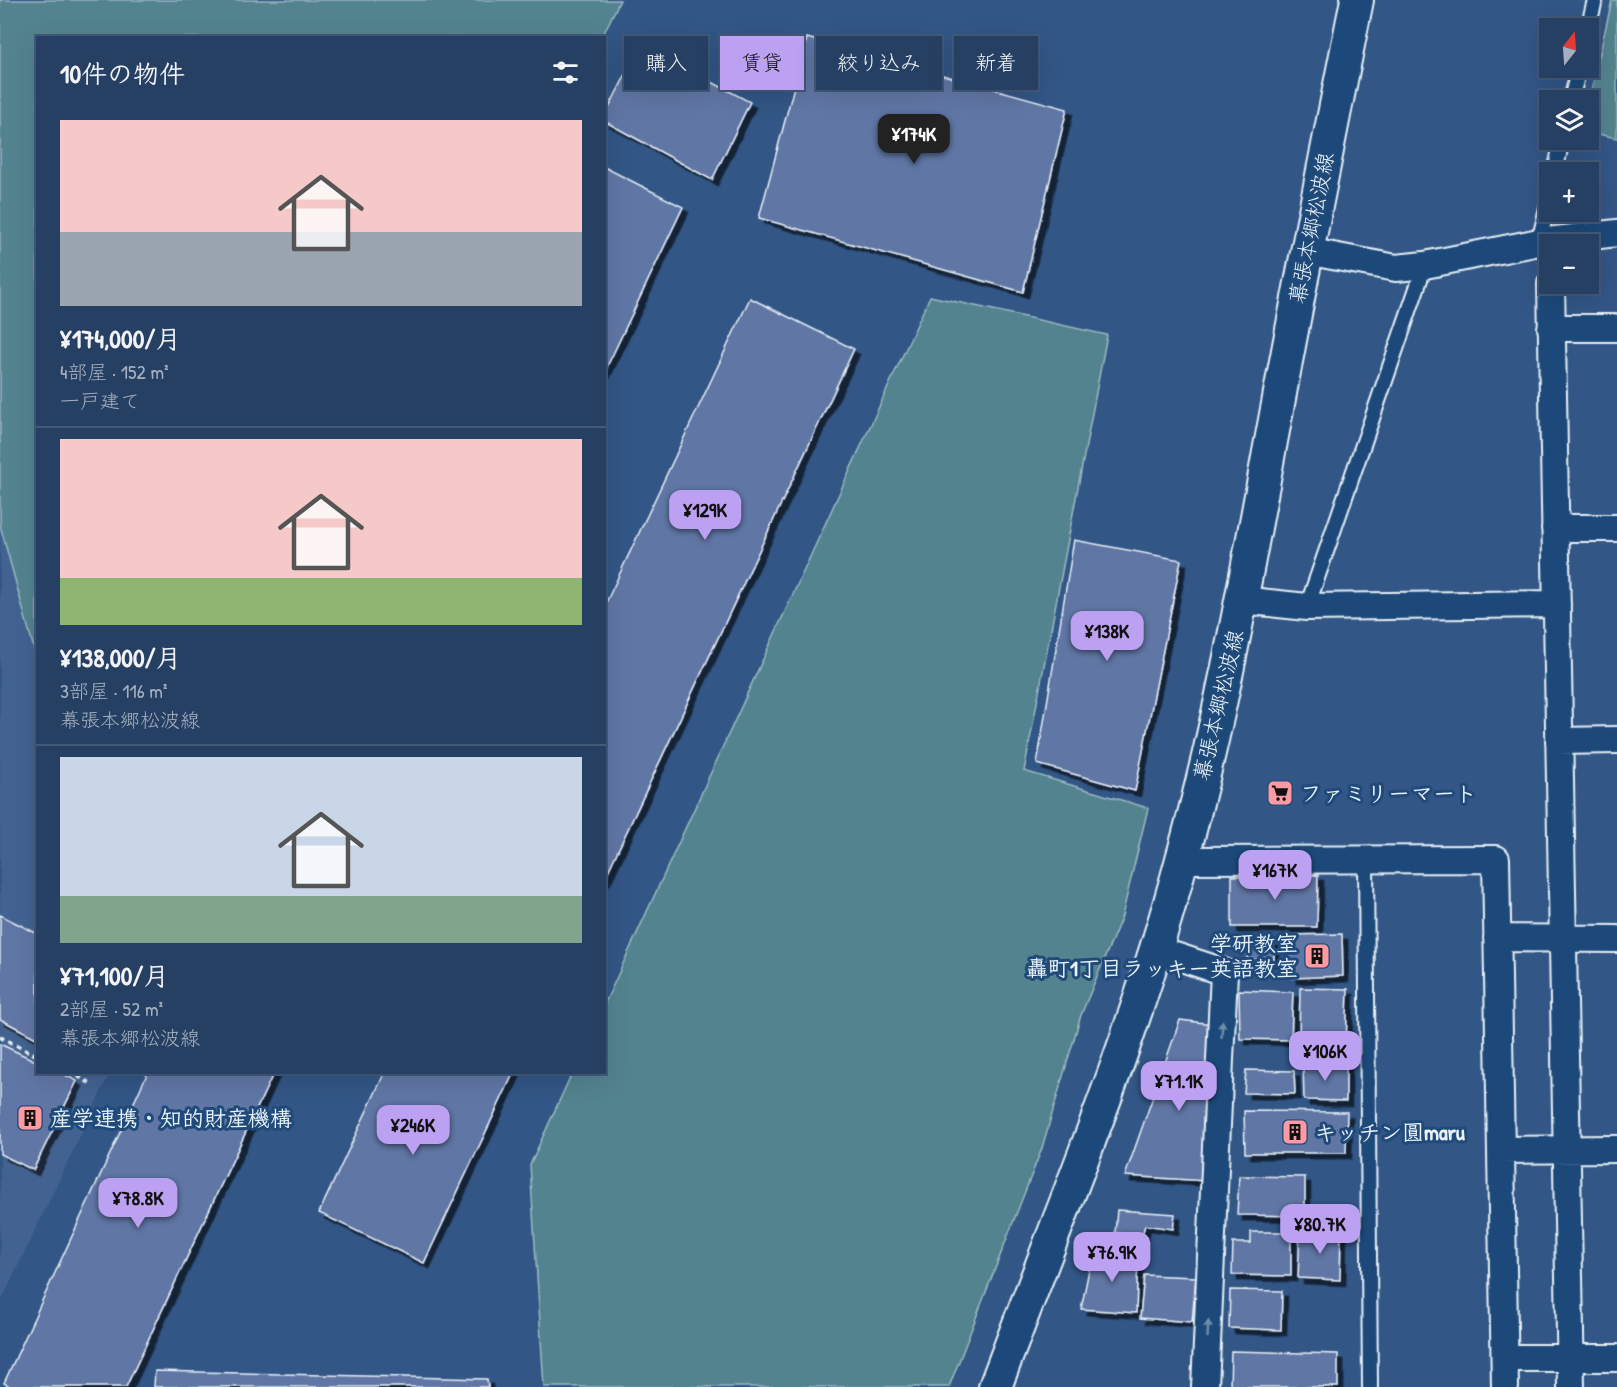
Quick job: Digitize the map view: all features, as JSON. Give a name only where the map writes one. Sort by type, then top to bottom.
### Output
[{"type":"street","name":"幕張本郷松波線","points":[[995,1387],[1094,1128],[1157,950],[1182,860],[1241,600],[1306,251],[1357,0]]},
{"type":"street","points":[[1599,236],[1617,233]]},
{"type":"street","points":[[1306,251],[1396,268],[1539,244]]},
{"type":"street","points":[[1551,294],[1571,1387]]},
{"type":"street","points":[[1551,328],[1617,328]]},
{"type":"street","points":[[1555,528],[1617,528]]},
{"type":"street","points":[[1241,600],[1307,607],[1557,604]]},
{"type":"street","points":[[1559,741],[1617,740]]},
{"type":"street","points":[[1182,860],[1496,859],[1505,1387]]},
{"type":"street","points":[[1497,938],[1617,939]]},
{"type":"street","points":[[1157,950],[1224,972],[1205,1387]]},
{"type":"street","points":[[1501,1150],[1617,1149]]},
{"type":"street","points":[[1504,1358],[1617,1358]]},
{"type":"lane","points":[[1590,18],[1595,0]]},
{"type":"lane","points":[[1307,607],[1425,265]]},
{"type":"lane","points":[[1366,859],[1370,1387]]},
{"type":"path","points":[[0,1037],[36,1055]]},
{"type":"path","points":[[74,1074],[90,1083]]},
{"type":"shaded area","points":[[0,0],[36,36],[36,1074],[110,1074],[0,1304]]},
{"type":"green space","points":[[0,0],[620,0],[602,36],[36,36],[36,656],[0,525]]},
{"type":"green space","points":[[1612,0],[1617,0],[1617,138],[1599,134],[1599,90],[1592,90],[1594,78],[1599,78],[1599,57]]},
{"type":"green space","points":[[930,296],[1107,335],[1024,771],[1148,808],[1122,916],[1081,1015],[1042,1148],[949,1387],[544,1387],[530,1165],[572,1074],[606,1074],[606,1001]]},
{"type":"building","points":[[807,38],[816,40],[816,90],[942,90],[942,75],[954,78],[954,90],[997,90],[1067,109],[1023,292],[759,218],[793,90],[804,90],[804,49]]},
{"type":"building","points":[[624,78],[624,90],[708,90],[708,80],[720,86],[720,90],[727,90],[750,102],[712,180],[606,122],[606,113]]},
{"type":"building","points":[[606,168],[683,207],[606,369]]},
{"type":"building","points":[[750,298],[854,349],[606,876],[606,603]]},
{"type":"building","points":[[1074,540],[1181,560],[1135,791],[1037,764]]},
{"type":"building","points":[[1318,875],[1317,927],[1232,927],[1232,876]]},
{"type":"building","points":[[0,915],[36,933],[36,1038],[0,1019]]},
{"type":"building","name":"学研教室 轟町1丁目ラッキー英語教室","points":[[1342,934],[1343,976],[1291,978],[1290,935]]},
{"type":"building","points":[[1249,940],[1274,941],[1274,961],[1247,959]]},
{"type":"building","points":[[1300,988],[1348,989],[1346,1044],[1299,1045]]},
{"type":"building","points":[[1239,990],[1293,992],[1291,1040],[1240,1039]]},
{"type":"building","points":[[1180,1020],[1212,1024],[1207,1181],[1125,1176]]},
{"type":"building","name":"産学連携・知的財産機構","points":[[0,1044],[36,1061],[36,1074],[63,1074],[77,1081],[33,1170],[0,1154]]},
{"type":"building","points":[[1303,1063],[1346,1064],[1346,1101],[1304,1100]]},
{"type":"building","points":[[1246,1070],[1294,1071],[1295,1094],[1244,1093]]},
{"type":"building","points":[[147,1074],[273,1074],[126,1387],[11,1387],[4,1383]]},
{"type":"building","points":[[384,1074],[513,1074],[424,1263],[319,1213]]},
{"type":"building","name":"キッチン圓maru","points":[[1244,1111],[1347,1112],[1346,1153],[1245,1153]]},
{"type":"building","points":[[1239,1176],[1305,1177],[1305,1216],[1237,1215]]},
{"type":"building","points":[[1117,1210],[1175,1214],[1173,1229],[1145,1225],[1142,1235],[1115,1233]]},
{"type":"building","points":[[1300,1231],[1341,1232],[1340,1280],[1298,1278]]},
{"type":"building","points":[[1251,1232],[1291,1232],[1291,1276],[1232,1275],[1233,1243],[1251,1243]]},
{"type":"building","points":[[1093,1250],[1138,1256],[1136,1313],[1081,1309]]},
{"type":"building","points":[[1144,1275],[1196,1277],[1192,1322],[1140,1318]]},
{"type":"building","points":[[1230,1290],[1282,1291],[1281,1330],[1229,1328]]},
{"type":"building","points":[[1231,1351],[1338,1354],[1338,1387],[1230,1387]]},
{"type":"building","points":[[155,1371],[487,1379],[488,1387],[154,1387]]},
{"type":"place","name":"ファミリーマート","points":[[1280,793]]},
{"type":"place","name":"学研教室 轟町1丁目ラッキー英語教室","points":[[1317,956]]},
{"type":"place","name":"産学連携・知的財産機構","points":[[30,1118]]},
{"type":"place","name":"キッチン圓maru","points":[[1295,1132]]}]
